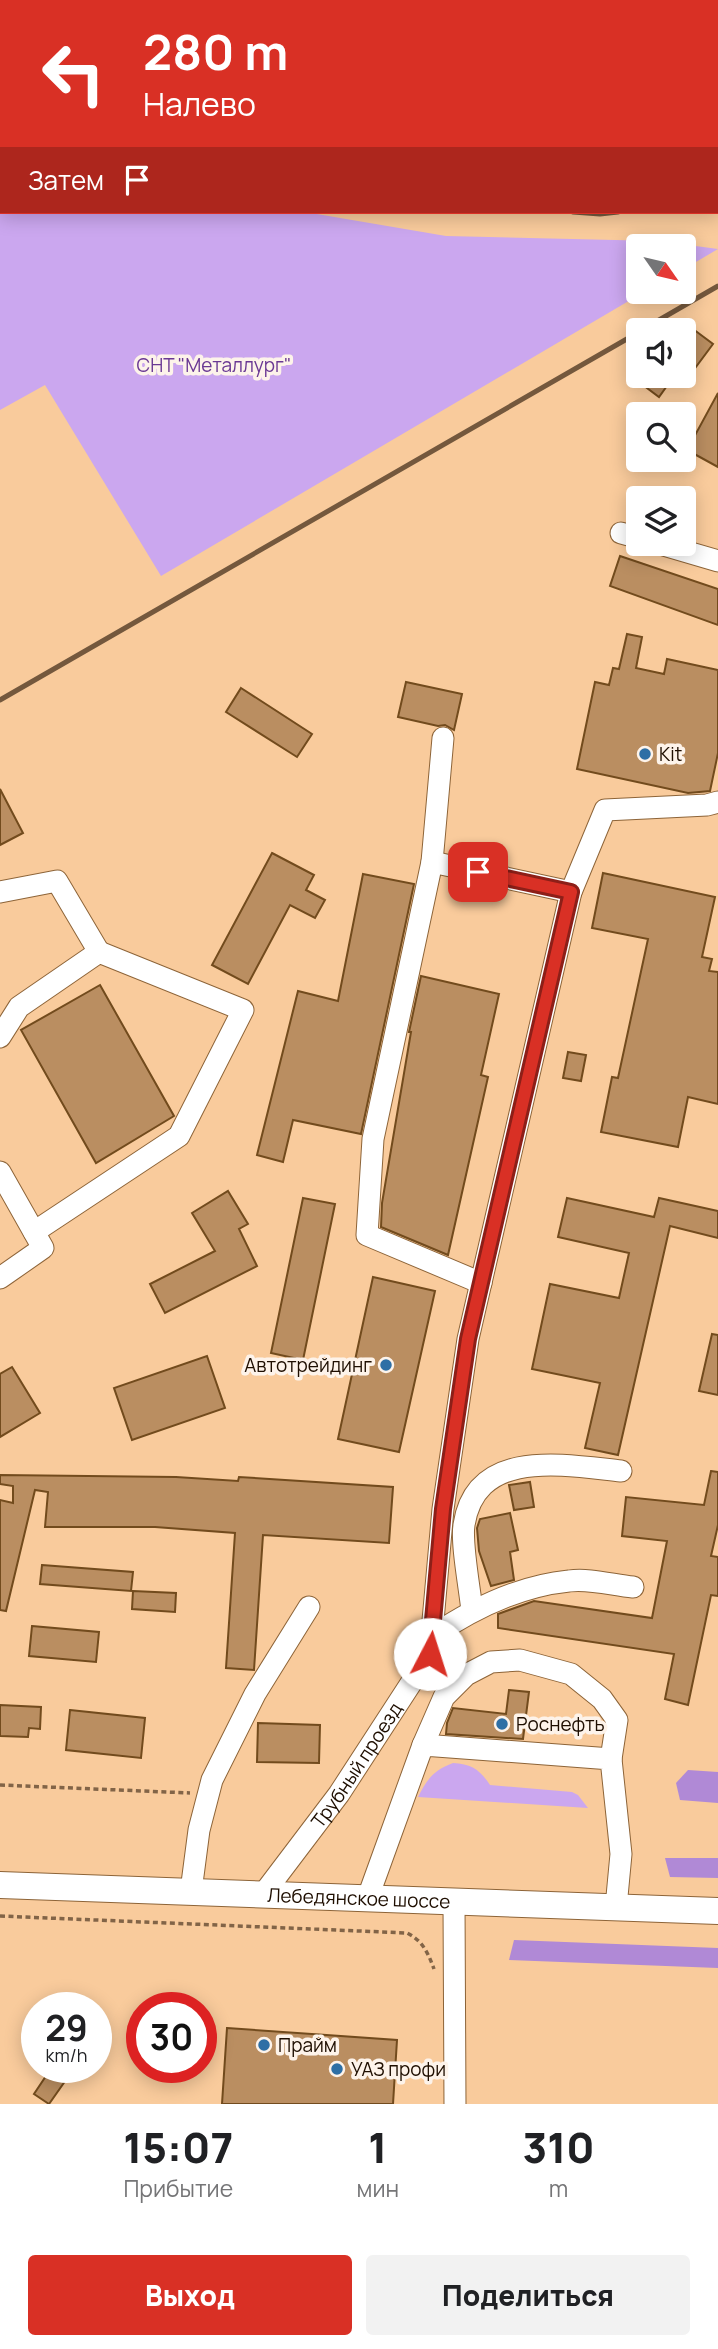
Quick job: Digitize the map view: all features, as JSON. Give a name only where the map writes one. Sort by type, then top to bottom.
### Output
[{"type":"main road","name":"Лебедянское шоссе","points":[[0,1885],[718,1911]]},
{"type":"street","points":[[696,555],[718,561]]},
{"type":"street","points":[[443,738],[432,862],[373,1139],[367,1235],[481,1283]]},
{"type":"street","name":"Трубный проезд","points":[[264,1894],[340,1794],[430,1654],[443,1509],[468,1339],[571,892],[605,810],[707,805],[718,802]]},
{"type":"street","points":[[432,862],[571,892]]},
{"type":"street","points":[[0,891],[57,881],[99,952],[243,1010],[179,1136],[34,1232]]},
{"type":"street","points":[[0,1037],[19,1007],[99,952]]},
{"type":"street","points":[[0,1172],[43,1248],[0,1278]]},
{"type":"street","points":[[472,1611],[463,1527],[470,1503],[484,1484],[513,1468],[545,1464],[621,1471]]},
{"type":"street","points":[[431,1637],[472,1611],[512,1594],[570,1580],[633,1587]]},
{"type":"street","points":[[191,1891],[199,1830],[212,1780],[255,1694],[309,1607]]},
{"type":"street","points":[[368,1898],[423,1745],[444,1697],[466,1675],[491,1662],[520,1661],[571,1674],[602,1699],[617,1720],[611,1759],[621,1854],[616,1908]]},
{"type":"street","points":[[423,1745],[611,1759]]},
{"type":"street","points":[[454,1903],[455,2104]]},
{"type":"path","points":[[0,1785],[208,1793]]},
{"type":"path","points":[[0,1916],[407,1933],[418,1938],[429,1954],[436,1975]]},
{"type":"green space","name":"СНТ \"Металлург\"","points":[[0,214],[317,214],[446,236],[626,240],[626,303],[161,576],[45,385],[0,410]]},
{"type":"green space","name":"СНТ \"Металлург\"","points":[[696,246],[718,249],[696,262]]},
{"type":"green space","points":[[453,1763],[475,1769],[490,1785],[572,1792],[578,1795],[588,1808],[418,1797],[432,1776]]},
{"type":"shaded area","points":[[688,1770],[718,1772],[718,1803],[680,1800],[676,1783]]},
{"type":"shaded area","points":[[665,1858],[718,1858],[718,1878],[670,1877]]},
{"type":"shaded area","points":[[514,1940],[718,1948],[718,1968],[509,1960]]},
{"type":"building","points":[[696,331],[713,344],[696,367]]},
{"type":"building","points":[[647,388],[665,388],[659,397]]},
{"type":"building","points":[[718,393],[718,467],[696,455],[696,433]]},
{"type":"building","points":[[620,556],[718,589],[718,625],[610,586]]},
{"type":"building","points":[[627,634],[642,637],[636,668],[664,674],[667,659],[718,670],[718,753],[710,791],[688,793],[577,769],[595,682],[609,685],[613,668],[619,669]]},
{"type":"building","points":[[406,682],[462,694],[454,730],[445,725],[438,726],[398,717]]},
{"type":"building","points":[[241,688],[312,734],[297,757],[226,712]]},
{"type":"building","points":[[0,789],[23,833],[0,845]]},
{"type":"building","points":[[272,853],[314,875],[306,890],[325,900],[315,918],[290,905],[248,984],[212,965]]},
{"type":"building","points":[[603,873],[715,897],[702,957],[712,959],[709,971],[718,972],[718,1104],[688,1097],[678,1147],[601,1132],[612,1077],[618,1078],[648,939],[592,928]]},
{"type":"building","points":[[363,874],[414,884],[361,1134],[293,1120],[283,1162],[257,1155],[298,991],[338,1001]]},
{"type":"building","points":[[421,976],[499,994],[481,1075],[488,1077],[448,1255],[381,1227],[382,1203],[409,1032]]},
{"type":"building","points":[[100,985],[174,1116],[96,1163],[21,1030]]},
{"type":"building","points":[[568,1052],[586,1055],[581,1081],[563,1078]]},
{"type":"building","points":[[228,1191],[248,1224],[239,1229],[257,1266],[165,1313],[150,1284],[215,1251],[192,1213]]},
{"type":"building","points":[[303,1198],[335,1204],[303,1360],[271,1353]]},
{"type":"building","points":[[567,1198],[654,1217],[659,1198],[718,1211],[718,1238],[670,1226],[618,1455],[585,1448],[600,1383],[532,1369],[550,1284],[619,1298],[629,1253],[558,1237]]},
{"type":"building","name":"Автотрейдинг","points":[[373,1277],[435,1291],[399,1452],[338,1439]]},
{"type":"building","points":[[712,1334],[718,1335],[718,1395],[699,1391]]},
{"type":"building","points":[[207,1356],[225,1408],[132,1440],[114,1388]]},
{"type":"building","points":[[12,1367],[40,1413],[0,1437],[0,1374]]},
{"type":"building","points":[[711,1471],[718,1472],[718,1525],[711,1556],[718,1557],[718,1596],[711,1595],[688,1705],[665,1699],[674,1654],[498,1628],[498,1614],[534,1601],[652,1618],[667,1541],[622,1536],[626,1497],[704,1505]]},
{"type":"building","points":[[0,1475],[176,1477],[238,1481],[239,1477],[393,1487],[389,1543],[263,1535],[254,1670],[226,1668],[235,1533],[155,1527],[45,1527],[48,1492],[35,1490],[6,1611],[0,1610],[0,1500],[13,1503],[13,1486],[0,1484]]},
{"type":"building","points":[[530,1482],[534,1507],[514,1510],[509,1485]]},
{"type":"building","points":[[510,1513],[518,1550],[510,1552],[514,1580],[491,1586],[479,1551],[477,1528],[480,1519]]},
{"type":"building","points":[[42,1565],[133,1572],[131,1591],[40,1584]]},
{"type":"building","points":[[133,1591],[176,1593],[175,1612],[132,1609]]},
{"type":"building","points":[[32,1626],[99,1632],[96,1662],[29,1656]]},
{"type":"building","points":[[509,1690],[529,1692],[523,1739],[446,1734],[453,1708],[506,1714]]},
{"type":"building","points":[[0,1705],[41,1707],[40,1729],[29,1728],[28,1737],[0,1736]]},
{"type":"building","points":[[70,1710],[145,1718],[141,1758],[66,1750]]},
{"type":"building","points":[[258,1723],[320,1725],[319,1763],[257,1762]]},
{"type":"building","points":[[227,2028],[397,2040],[393,2104],[222,2104]]},
{"type":"building","points":[[41,2083],[64,2083],[49,2104],[34,2094]]},
{"type":"railway","points":[[663,318],[718,286]]},
{"type":"railway","points":[[0,700],[626,339]]},
{"type":"place","name":"Kit","points":[[645,754]]},
{"type":"place","name":"Автотрейдинг","points":[[386,1365]]},
{"type":"place","name":"Роснефть","points":[[502,1724]]},
{"type":"place","name":"Прайм","points":[[264,2045]]},
{"type":"place","name":"УАЗ профи","points":[[337,2069]]},
{"type":"route","points":[[430,1654],[443,1509],[468,1339],[571,892],[478,872]]}]
